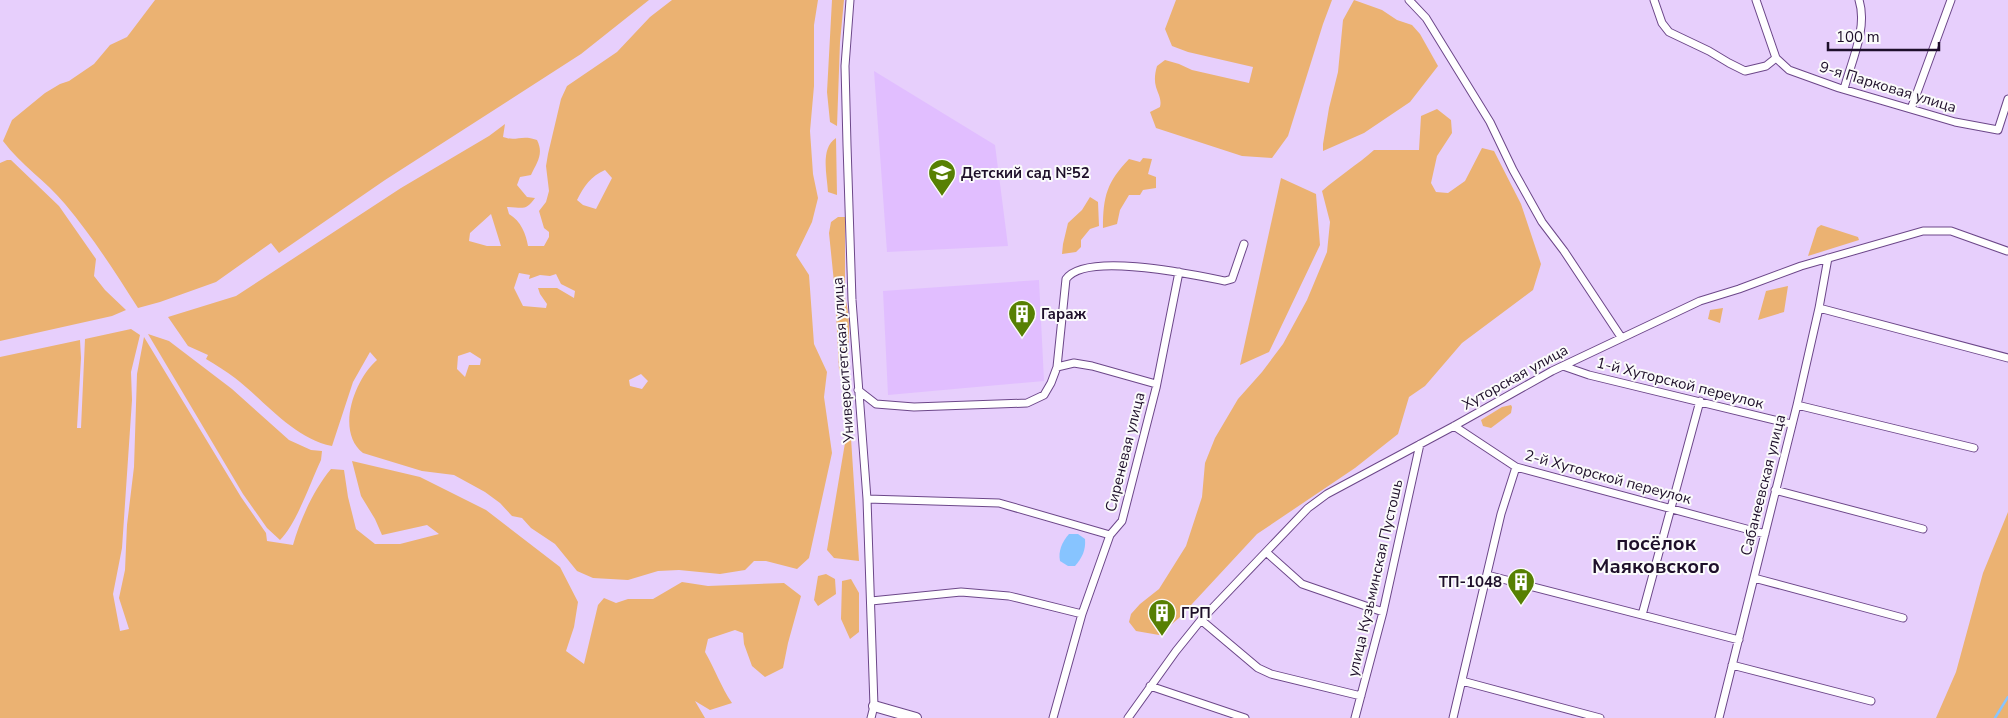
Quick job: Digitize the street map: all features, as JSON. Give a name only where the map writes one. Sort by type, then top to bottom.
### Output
[{"type":"street","name":"Университетская улица","points":[[850,0],[845,66],[847,145],[852,300],[867,499],[874,706],[871,718]]},
{"type":"street","points":[[1409,0],[1426,18],[1490,122],[1513,170],[1542,222],[1564,251],[1621,337]]},
{"type":"street","points":[[1654,0],[1662,23],[1669,32],[1745,71],[1766,66],[1776,58],[1756,0]]},
{"type":"street","points":[[1844,89],[1861,28],[1862,8],[1859,0]]},
{"type":"street","points":[[1911,109],[1951,0]]},
{"type":"street","name":"9-я Парковая улица","points":[[1776,58],[1789,70],[1844,89],[1955,122],[1998,130],[2008,98]]},
{"type":"street","name":"Хуторская улица","points":[[1128,718],[1201,620],[1308,508],[1327,494],[1552,371],[1700,301],[1801,266],[1923,231],[1951,231],[2008,251]]},
{"type":"street","points":[[858,390],[876,404],[914,407],[1027,404],[1044,395],[1057,367],[1066,279],[1069,276],[1086,269],[1114,266],[1150,267],[1225,281],[1232,279],[1244,244]]},
{"type":"street","name":"Сабанеевская улица","points":[[1719,718],[1797,405],[1819,308],[1828,258]]},
{"type":"street","name":"Сиреневая улица","points":[[1052,718],[1082,614],[1110,535],[1122,522],[1156,384],[1179,272]]},
{"type":"street","points":[[1819,308],[2008,358]]},
{"type":"street","points":[[1057,367],[1074,363],[1092,366],[1156,384]]},
{"type":"street","name":"1-й Хуторской переулок","points":[[1563,366],[1589,375],[1791,424]]},
{"type":"street","points":[[1642,615],[1700,401]]},
{"type":"street","points":[[1797,405],[1974,448]]},
{"type":"street","name":"2-й Хуторской переулок","points":[[1454,426],[1516,466],[1765,534]]},
{"type":"street","name":"улица Кузьминская Пустошь","points":[[1355,718],[1383,612],[1420,444]]},
{"type":"street","points":[[1453,718],[1501,514],[1516,466]]},
{"type":"street","points":[[1775,490],[1923,529]]},
{"type":"street","points":[[867,499],[999,504],[1110,535]]},
{"type":"street","points":[[1266,552],[1302,584],[1383,612]]},
{"type":"street","points":[[1486,576],[1739,640]]},
{"type":"street","points":[[1754,578],[1903,618]]},
{"type":"street","points":[[871,601],[961,592],[1008,596],[1082,614]]},
{"type":"street","points":[[1201,620],[1258,668],[1271,674],[1361,696]]},
{"type":"street","points":[[1732,665],[1871,701]]},
{"type":"street","points":[[1462,681],[1600,718]]},
{"type":"street","points":[[1150,686],[1245,718]]},
{"type":"street","points":[[874,706],[916,718]]},
{"type":"shaded area","points":[[155,0],[649,0],[581,54],[385,180],[279,253],[271,243],[216,282],[138,308],[103,254],[75,216],[58,196],[3,141],[12,120],[45,93],[69,81],[94,64],[110,45],[127,37]]},
{"type":"shaded area","points":[[672,0],[818,0],[814,25],[814,86],[810,131],[813,174],[818,198],[812,222],[796,255],[809,275],[814,344],[827,372],[824,397],[832,453],[809,558],[797,569],[766,561],[754,561],[745,570],[720,574],[679,570],[658,571],[628,580],[593,578],[577,571],[555,544],[531,528],[522,518],[512,516],[500,503],[485,492],[454,475],[422,471],[363,453],[355,443],[350,432],[349,419],[351,405],[362,379],[377,360],[370,352],[353,382],[332,446],[318,442],[292,427],[225,370],[206,359],[208,355],[188,346],[168,317],[236,296],[401,188],[489,136],[505,124],[503,137],[512,139],[532,138],[537,140],[539,145],[539,158],[531,175],[520,177],[517,185],[527,197],[535,198],[526,207],[507,207],[509,214],[517,220],[522,228],[528,246],[544,246],[549,237],[549,232],[544,228],[539,211],[546,202],[549,191],[546,166],[548,154],[561,99],[567,86],[617,52],[650,17]],"holes":[[[605,170],[612,178],[596,209],[583,205],[577,200],[588,182]],[[491,214],[501,246],[487,246],[469,241],[470,233]],[[519,273],[530,275],[529,279],[540,275],[550,276],[556,274],[561,284],[575,291],[574,298],[557,288],[538,288],[547,304],[546,308],[523,306],[514,288]],[[470,352],[481,359],[480,365],[469,365],[465,377],[457,369],[458,356]],[[641,374],[648,381],[642,389],[630,386],[629,380]]]},
{"type":"shaded area","points":[[832,0],[844,0],[840,42],[837,126],[830,122],[827,92]]},
{"type":"shaded area","points":[[1176,0],[1332,0],[1288,136],[1272,158],[1242,156],[1156,128],[1150,112],[1160,107],[1155,74],[1157,66],[1165,60],[1192,70],[1249,83],[1253,67],[1188,52],[1172,46],[1165,29]]},
{"type":"shaded area","points":[[1354,0],[1382,10],[1397,20],[1412,25],[1420,34],[1438,66],[1410,102],[1364,133],[1323,151],[1329,108],[1338,72],[1343,20]]},
{"type":"shaded area","name":"Детский сад №52","points":[[874,71],[995,145],[1008,246],[887,252]]},
{"type":"shaded area","points":[[1437,109],[1451,120],[1452,133],[1437,156],[1431,183],[1436,192],[1448,193],[1465,181],[1482,148],[1494,151],[1521,204],[1541,264],[1533,290],[1462,343],[1425,386],[1409,397],[1398,434],[1355,468],[1257,534],[1179,618],[1159,635],[1136,631],[1129,622],[1131,614],[1159,589],[1186,546],[1202,497],[1205,463],[1215,438],[1238,399],[1283,344],[1307,300],[1327,252],[1330,222],[1322,191],[1374,150],[1419,150],[1421,116]]},
{"type":"shaded area","points":[[836,138],[837,195],[828,192],[826,162],[828,148]]},
{"type":"shaded area","points":[[1143,158],[1152,159],[1148,174],[1156,177],[1156,188],[1143,190],[1140,195],[1129,195],[1120,210],[1117,224],[1103,228],[1105,198],[1111,183],[1129,159],[1140,162]]},
{"type":"shaded area","points":[[11,160],[59,206],[96,259],[94,276],[105,290],[126,310],[112,316],[0,341],[0,163]]},
{"type":"shaded area","points":[[1281,178],[1316,194],[1320,245],[1269,352],[1240,365]]},
{"type":"shaded area","points":[[1090,197],[1098,202],[1099,226],[1090,229],[1081,240],[1081,247],[1076,252],[1062,254],[1068,223],[1082,210]]},
{"type":"shaded area","points":[[838,217],[845,217],[845,285],[843,293],[849,322],[846,374],[839,370],[835,292],[829,233],[831,222]]},
{"type":"shaded area","points":[[1821,225],[1858,237],[1859,240],[1808,256],[1817,228]]},
{"type":"shaded area","points":[[1039,280],[1044,381],[888,395],[883,291]]},
{"type":"shaded area","points":[[1788,286],[1784,312],[1758,320],[1766,291]]},
{"type":"shaded area","points":[[1723,308],[1720,323],[1708,319],[1710,310]]},
{"type":"shaded area","points":[[131,329],[140,335],[131,372],[132,400],[122,548],[113,594],[120,631],[129,629],[119,598],[125,570],[127,525],[134,467],[137,374],[144,337],[241,497],[266,533],[267,541],[293,545],[308,505],[331,469],[344,470],[356,529],[375,544],[400,544],[439,534],[427,525],[382,535],[361,496],[352,461],[420,477],[486,510],[560,567],[578,602],[574,627],[566,651],[584,664],[598,605],[604,598],[616,603],[628,599],[653,599],[682,582],[708,586],[784,583],[801,596],[783,668],[765,677],[752,666],[744,644],[743,633],[735,630],[708,639],[705,652],[732,703],[710,710],[695,701],[705,718],[0,718],[0,357],[80,340],[81,358],[77,428],[81,428],[85,339]]},
{"type":"shaded area","points":[[148,334],[169,341],[232,389],[289,440],[311,450],[322,451],[321,460],[303,502],[292,524],[280,540],[267,528],[243,494]]},
{"type":"shaded area","points":[[1511,405],[1511,413],[1491,428],[1483,426],[1481,420],[1502,407]]},
{"type":"shaded area","points":[[847,431],[851,438],[859,561],[834,558],[827,550]]},
{"type":"shaded area","points":[[2008,512],[2008,718],[1936,718],[1956,672],[1983,573]]},
{"type":"shaded area","points":[[826,574],[835,579],[836,594],[818,606],[814,600],[818,576]]},
{"type":"shaded area","points":[[851,579],[859,593],[859,632],[850,639],[841,619],[842,581]]},
{"type":"water","points":[[1069,534],[1078,534],[1085,539],[1083,554],[1075,566],[1068,566],[1060,561],[1061,547]]},
{"type":"waterway","points":[[1995,718],[2008,697]]},
{"type":"place","name":"Детский сад №52","points":[[942,197]]},
{"type":"place","name":"Гараж","points":[[1022,338]]},
{"type":"place","name":"ТП-1048","points":[[1521,606]]},
{"type":"place","name":"ГРП","points":[[1162,637]]},
{"type":"district","name":"посёлок Маяковского","points":[[1656,554]]}]
